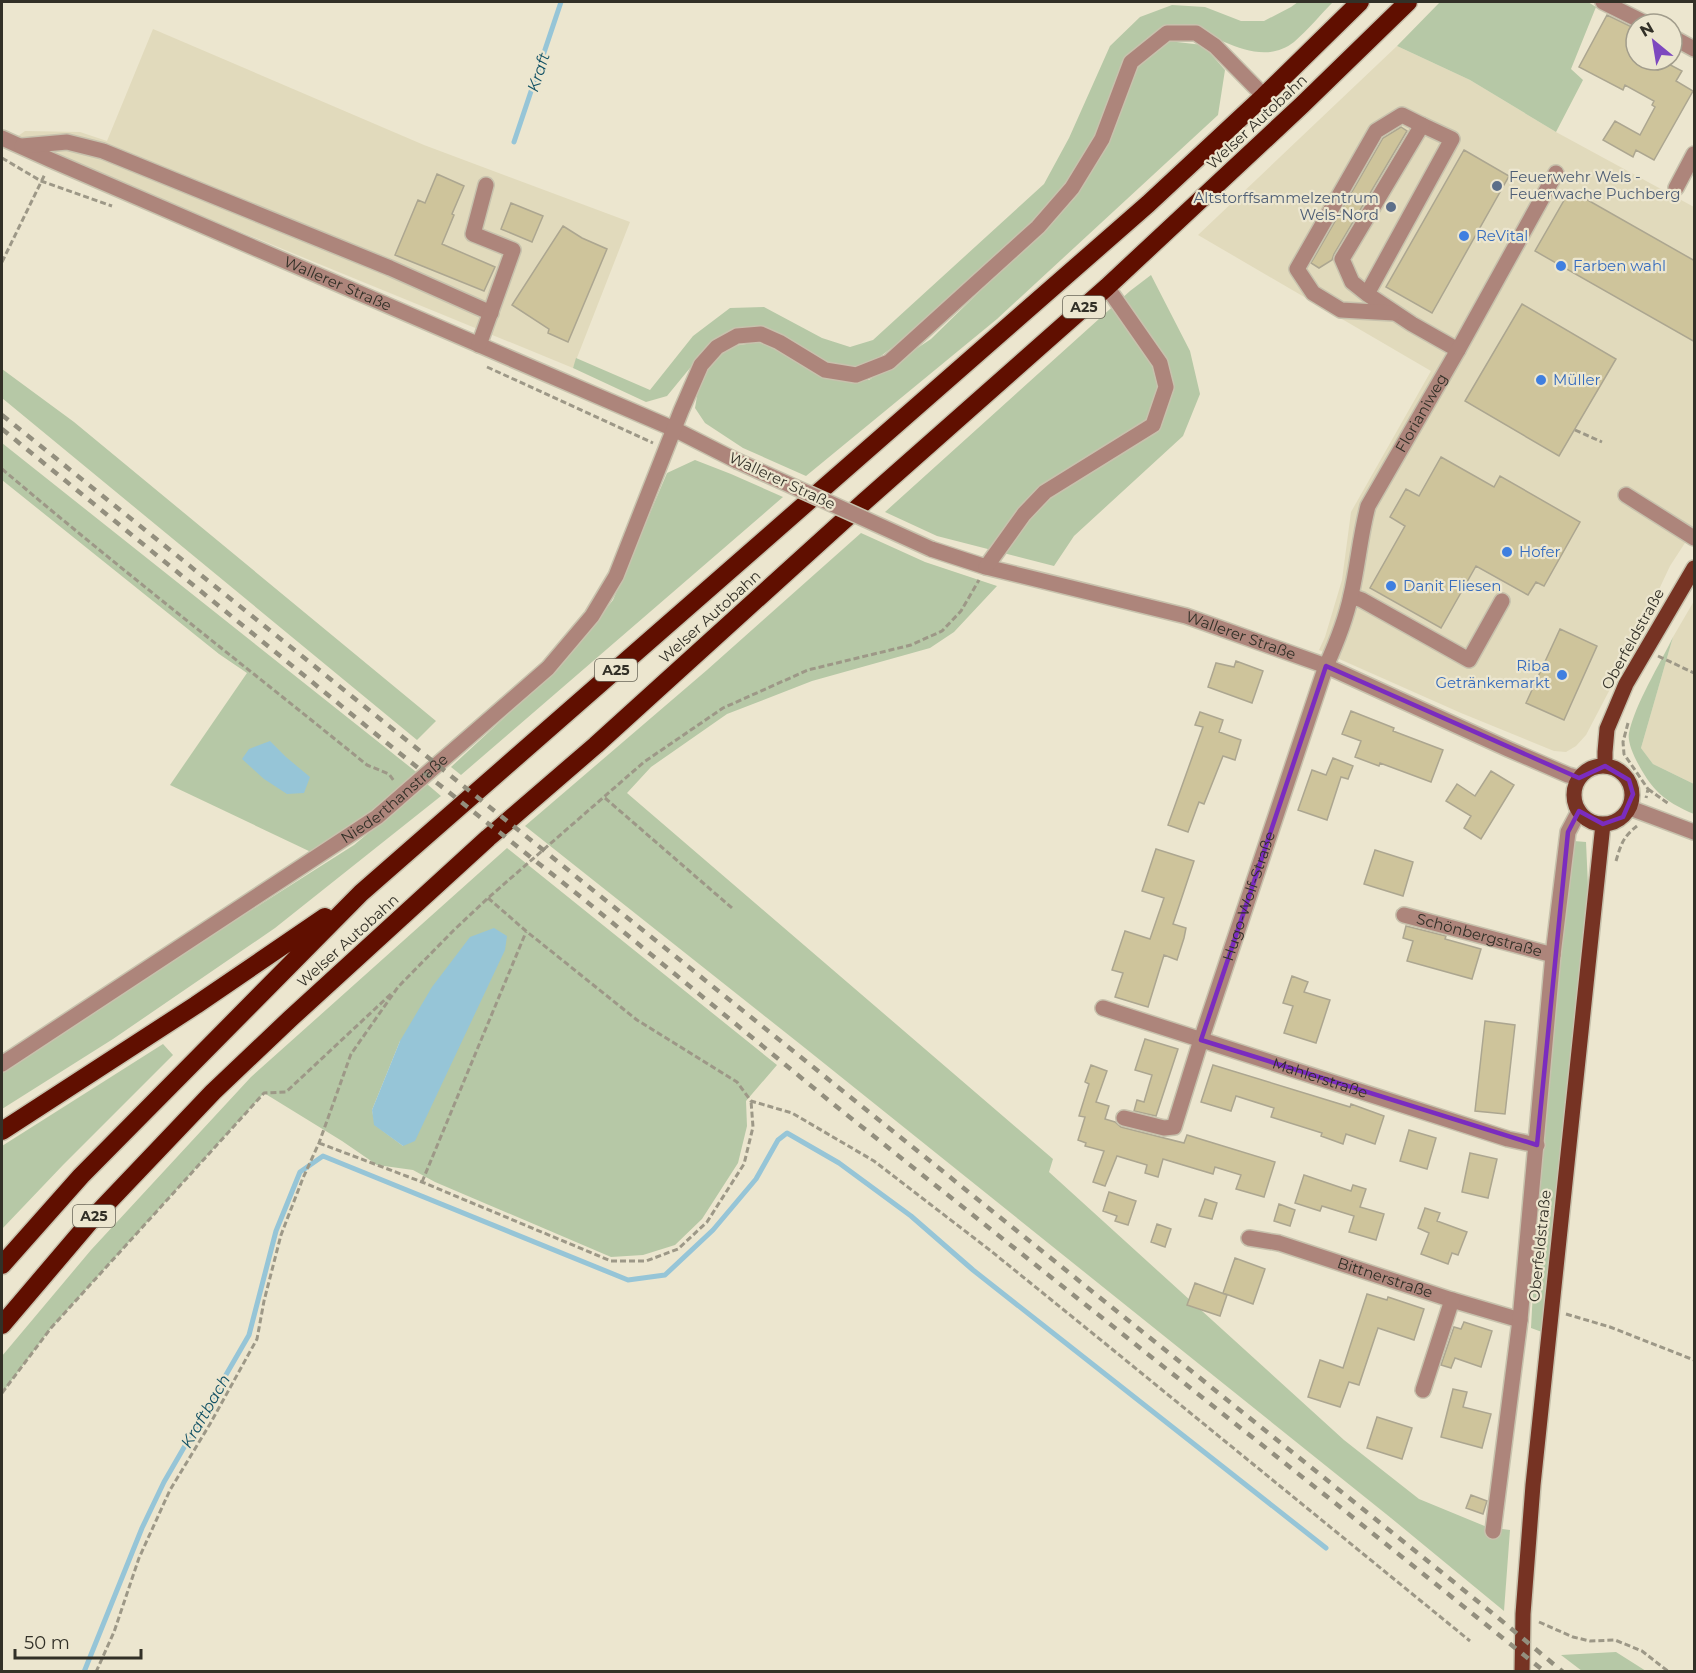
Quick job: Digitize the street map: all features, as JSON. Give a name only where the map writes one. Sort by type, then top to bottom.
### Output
[{"type":"highway","name":"Welser Autobahn","points":[[2,1265],[81,1176],[361,893],[1148,204],[1264,96],[1360,2]]},
{"type":"highway","name":"Welser Autobahn","points":[[2,1325],[93,1218],[193,1113],[291,1018],[864,502],[1107,287],[1302,105],[1408,2]]},
{"type":"highway","points":[[2,1131],[196,1005],[361,893]]},
{"type":"main road","name":"Oberfeldstraße","points":[[1605,765],[1607,729],[1626,684],[1695,568]]},
{"type":"main road","points":[[1605,765],[1619,770],[1629,780],[1636,811],[1613,822],[1602,824],[1589,820],[1579,811],[1574,800],[1579,778],[1586,771],[1605,765]]},
{"type":"main road","name":"Oberfeldstraße","points":[[1522,1671],[1523,1614],[1533,1485],[1602,824]]},
{"type":"street","points":[[1603,2],[1624,12]]},
{"type":"street","name":"Niederthanstraße","points":[[2,1064],[377,817],[548,668],[592,616],[616,576],[701,365],[717,347],[737,336],[761,334],[779,342],[825,370],[855,375],[889,362],[1038,227],[1072,188],[1102,139],[1131,62],[1167,33],[1196,33],[1215,46],[1264,96]]},
{"type":"street","points":[[1367,294],[1452,139],[1402,115],[1376,131],[1297,269],[1312,292],[1341,310],[1395,313]]},
{"type":"street","points":[[1422,124],[1342,259],[1352,282],[1367,294],[1458,350]]},
{"type":"street","name":"Wallerer Straße","points":[[2,138],[674,429],[736,461],[931,549],[986,567],[1186,616],[1326,666],[1508,749],[1579,778]]},
{"type":"street","points":[[19,146],[67,142],[103,151],[379,264],[491,313]]},
{"type":"street","points":[[1676,188],[1695,154]]},
{"type":"street","name":"Florianiweg","points":[[1326,666],[1351,596],[1361,531],[1368,507],[1556,173]]},
{"type":"street","points":[[478,345],[513,250],[473,234],[486,185]]},
{"type":"street","points":[[986,567],[1024,514],[1045,492],[1153,425],[1166,387],[1160,363],[1107,287]]},
{"type":"street","points":[[1626,495],[1695,538]]},
{"type":"street","points":[[1351,596],[1469,660],[1502,601]]},
{"type":"street","name":"Hugo-Wolf-Straße","points":[[1124,1118],[1164,1128],[1174,1127],[1326,666]]},
{"type":"street","name":"Oberfeldstraße","points":[[1493,1531],[1520,1320],[1553,955],[1568,832],[1579,811]]},
{"type":"street","points":[[1636,811],[1695,832]]},
{"type":"street","name":"Schönbergstraße","points":[[1404,915],[1553,955]]},
{"type":"street","name":"Mahlerstraße","points":[[1103,1008],[1508,1139],[1537,1145]]},
{"type":"street","name":"Bittnerstraße","points":[[1249,1238],[1279,1243],[1520,1320]]},
{"type":"street","points":[[1423,1390],[1452,1300]]},
{"type":"path","points":[[2,261],[51,160]]},
{"type":"path","points":[[1575,430],[1602,442]]},
{"type":"path","points":[[2,469],[75,531],[367,765],[389,774]]},
{"type":"path","points":[[2,1393],[51,1328],[264,1093],[286,1092],[398,987],[488,898],[644,762],[723,708],[808,670],[911,645],[942,631],[961,611],[986,567]]},
{"type":"path","points":[[1653,665],[1658,655],[1695,673]]},
{"type":"path","points":[[1615,865],[1622,842],[1627,834],[1638,826],[1636,811],[1648,789],[1624,754],[1623,742],[1630,717]]},
{"type":"path","points":[[605,798],[732,908]]},
{"type":"path","points":[[319,1143],[422,1182],[611,1261],[646,1261],[678,1249],[706,1222],[744,1164],[753,1127],[751,1101],[737,1082],[638,1020],[488,898]]},
{"type":"path","points":[[422,1182],[526,931]]},
{"type":"path","points":[[96,1671],[114,1632],[139,1558],[170,1490],[257,1339],[281,1235],[319,1143],[351,1054],[398,987]]},
{"type":"path","points":[[751,1101],[792,1113],[874,1161],[1098,1337],[1470,1641]]},
{"type":"path","points":[[1566,1314],[1610,1327],[1695,1360]]},
{"type":"path","points":[[1539,1632],[1539,1622],[1573,1637],[1590,1641],[1615,1640],[1642,1651],[1669,1671]]},
{"type":"highlighted area","points":[[1326,666],[1579,778],[1605,766],[1629,780],[1633,794],[1623,817],[1603,824],[1579,811],[1568,832],[1537,1145],[1201,1040]]},
{"type":"shaded area","points":[[153,29],[424,145],[630,222],[573,368],[14,139],[25,131],[80,132],[107,141]]},
{"type":"shaded area","points":[[1397,46],[1470,80],[1556,132],[1694,207],[1694,529],[1670,566],[1631,649],[1586,735],[1576,746],[1566,752],[1554,751],[1461,713],[1319,650],[1342,580],[1351,512],[1431,371],[1198,235]]},
{"type":"shaded area","points":[[1694,601],[1694,784],[1653,764],[1641,748],[1673,637]]},
{"type":"green space","points":[[1298,2],[1333,2],[1294,42],[1281,49],[1268,52],[1240,48],[1187,24],[1153,35],[1063,194],[918,328],[873,362],[853,368],[835,368],[777,332],[751,326],[713,340],[667,396],[646,402],[573,368],[576,358],[650,390],[693,336],[730,308],[764,307],[822,338],[850,347],[873,340],[1044,184],[1069,138],[1110,46],[1140,17],[1172,5],[1205,7],[1241,21],[1264,21]]},
{"type":"green space","points":[[1440,2],[1588,2],[1596,7],[1571,69],[1583,80],[1556,132],[1470,80],[1397,46]]},
{"type":"green space","points":[[1168,41],[1203,45],[1225,70],[1218,115],[997,319],[806,476],[743,448],[705,423],[695,408],[701,372],[727,347],[765,341],[829,378],[869,380],[931,339],[1074,199],[1110,130],[1138,63]]},
{"type":"green space","points":[[1151,275],[1190,351],[1200,394],[1183,436],[1074,536],[1054,566],[937,536],[885,512],[1130,291]]},
{"type":"green space","points":[[2,369],[74,422],[436,721],[417,740],[2,398]]},
{"type":"green space","points":[[2,443],[420,775],[393,799],[311,852],[170,785],[247,673],[219,654],[2,480]]},
{"type":"green space","points":[[695,460],[783,497],[461,775],[451,767],[563,663],[613,600],[667,473]]},
{"type":"green space","points":[[861,533],[925,562],[997,586],[954,632],[930,648],[812,681],[727,714],[651,767],[627,793],[1053,1159],[1049,1172],[1344,1440],[1419,1499],[1487,1527],[1510,1530],[1504,1611],[805,1048],[525,826],[707,670]]},
{"type":"green space","points":[[1673,637],[1641,748],[1653,764],[1694,784],[1694,814],[1669,801],[1652,785],[1638,763],[1629,739],[1632,722],[1648,684]]},
{"type":"green space","points":[[427,784],[441,796],[275,928],[113,1039],[2,1109],[2,1073],[100,1006],[354,845]]},
{"type":"green space","points":[[1574,841],[1586,842],[1588,886],[1542,1332],[1531,1328],[1545,1068]]},
{"type":"green space","points":[[507,848],[777,1065],[746,1101],[747,1126],[738,1163],[702,1219],[675,1245],[643,1255],[611,1257],[435,1182],[413,1170],[377,1165],[264,1093],[51,1328],[2,1393],[2,1356],[91,1250],[251,1077]],"holes":[[[400,1041],[403,1146],[375,1125],[372,1110]]]},
{"type":"green space","points":[[163,1044],[173,1055],[2,1229],[2,1146]]},
{"type":"green space","points":[[1616,1652],[1646,1671],[1582,1671],[1561,1655]]},
{"type":"water","points":[[270,741],[310,777],[304,793],[287,794],[264,779],[242,759],[249,749]]},
{"type":"water","points":[[494,928],[507,936],[505,950],[415,1141],[403,1146],[374,1125],[372,1110],[400,1041],[432,987],[470,937]]},
{"type":"building","points":[[1607,15],[1624,23],[1624,72],[1681,72],[1676,81],[1693,91],[1654,160],[1636,150],[1633,157],[1603,140],[1615,121],[1640,135],[1655,107],[1652,105],[1654,101],[1625,85],[1623,90],[1579,67]]},
{"type":"building","points":[[1401,127],[1407,131],[1332,260],[1319,268],[1311,263],[1383,138]]},
{"type":"building","points":[[1464,150],[1509,176],[1432,313],[1386,287]]},
{"type":"building","points":[[437,174],[464,186],[442,244],[495,267],[484,291],[395,255],[418,200],[425,203]]},
{"type":"building","points":[[1570,190],[1695,261],[1695,342],[1535,251]]},
{"type":"building","points":[[511,203],[543,216],[532,242],[501,229]]},
{"type":"building","points":[[563,226],[582,238],[607,249],[568,342],[548,333],[549,329],[512,305]]},
{"type":"building","name":"Müller","points":[[1522,304],[1616,359],[1559,456],[1465,401]]},
{"type":"building","name":"Hofer","points":[[1441,457],[1494,487],[1500,476],[1580,522],[1544,586],[1536,582],[1528,595],[1476,566],[1441,628],[1370,588],[1405,526],[1390,517],[1406,489],[1419,496]]},
{"type":"building","name":"Riba Getränkemarkt","points":[[1560,629],[1597,646],[1564,720],[1526,703]]},
{"type":"building","points":[[1236,661],[1263,671],[1252,703],[1208,687],[1216,663],[1234,667]]},
{"type":"building","points":[[1351,711],[1394,728],[1393,731],[1443,750],[1431,782],[1380,763],[1379,766],[1355,757],[1361,741],[1342,734]]},
{"type":"building","points":[[1200,712],[1223,720],[1219,732],[1241,740],[1235,760],[1223,756],[1204,804],[1199,802],[1188,832],[1168,825],[1203,727],[1195,725]]},
{"type":"building","points":[[1333,758],[1353,766],[1348,779],[1341,777],[1327,820],[1298,810],[1312,770],[1326,775]]},
{"type":"building","points":[[1491,771],[1514,785],[1481,839],[1464,828],[1471,816],[1446,801],[1457,784],[1475,796]]},
{"type":"building","points":[[1156,849],[1194,861],[1173,924],[1186,928],[1184,938],[1177,960],[1164,955],[1148,1007],[1115,997],[1123,973],[1112,970],[1125,931],[1150,939],[1164,898],[1142,891]]},
{"type":"building","points":[[1375,850],[1413,862],[1403,896],[1364,884]]},
{"type":"building","points":[[1406,926],[1446,936],[1445,939],[1481,949],[1472,979],[1407,961],[1413,941],[1403,938]]},
{"type":"building","points":[[1292,976],[1308,982],[1304,992],[1330,1000],[1316,1043],[1284,1033],[1293,1006],[1283,1003]]},
{"type":"building","points":[[1485,1021],[1515,1025],[1505,1114],[1475,1111]]},
{"type":"building","points":[[1145,1039],[1178,1049],[1156,1116],[1134,1111],[1137,1100],[1144,1102],[1152,1075],[1135,1070]]},
{"type":"building","points":[[1091,1065],[1107,1071],[1096,1102],[1109,1106],[1105,1119],[1121,1127],[1184,1143],[1187,1135],[1275,1162],[1264,1197],[1236,1189],[1241,1175],[1215,1167],[1213,1174],[1163,1159],[1158,1177],[1145,1173],[1147,1165],[1117,1156],[1105,1186],[1093,1182],[1104,1151],[1085,1146],[1086,1143],[1078,1140],[1085,1117],[1079,1116],[1089,1084],[1085,1082]]},
{"type":"building","points":[[1213,1065],[1350,1107],[1351,1104],[1384,1116],[1375,1144],[1346,1134],[1343,1144],[1321,1136],[1322,1133],[1271,1117],[1274,1108],[1236,1096],[1231,1111],[1201,1102]]},
{"type":"building","points":[[1409,1130],[1436,1138],[1427,1169],[1400,1161]]},
{"type":"building","points":[[1470,1153],[1497,1159],[1488,1198],[1462,1192]]},
{"type":"building","points":[[1304,1175],[1351,1191],[1353,1185],[1366,1189],[1360,1207],[1384,1214],[1376,1240],[1349,1232],[1354,1216],[1322,1206],[1320,1211],[1295,1203]]},
{"type":"building","points":[[1109,1192],[1136,1201],[1128,1225],[1115,1221],[1117,1216],[1103,1211]]},
{"type":"building","points":[[1205,1199],[1217,1203],[1212,1219],[1199,1216]]},
{"type":"building","points":[[1279,1204],[1295,1210],[1290,1226],[1274,1221]]},
{"type":"building","points":[[1425,1208],[1440,1213],[1437,1221],[1467,1232],[1458,1255],[1452,1253],[1448,1264],[1421,1254],[1429,1233],[1418,1228]]},
{"type":"building","points":[[1157,1224],[1171,1229],[1165,1247],[1151,1242]]},
{"type":"building","points":[[1235,1258],[1265,1269],[1253,1304],[1223,1293]]},
{"type":"building","points":[[1195,1283],[1227,1295],[1220,1316],[1187,1305]]},
{"type":"building","points":[[1367,1294],[1387,1300],[1388,1297],[1424,1309],[1414,1340],[1378,1328],[1359,1385],[1349,1382],[1340,1407],[1308,1397],[1320,1360],[1343,1368]]},
{"type":"building","points":[[1464,1322],[1492,1331],[1481,1367],[1455,1358],[1451,1368],[1441,1365],[1454,1327],[1461,1329]]},
{"type":"building","points":[[1453,1389],[1467,1392],[1463,1407],[1491,1414],[1482,1448],[1441,1437]]},
{"type":"building","points":[[1377,1417],[1412,1428],[1402,1459],[1367,1448]]},
{"type":"building","points":[[1471,1495],[1487,1501],[1483,1514],[1466,1508]]},
{"type":"waterway","name":"Kraft","points":[[514,142],[561,2]]},
{"type":"waterway","name":"Kraftbach","points":[[84,1672],[142,1528],[164,1482],[249,1335],[276,1231],[300,1172],[323,1156],[628,1280],[665,1275],[713,1230],[756,1179],[778,1140],[787,1133],[839,1163],[911,1216],[973,1270],[1326,1548]]},
{"type":"railway","points":[[2,415],[1563,1672]]},
{"type":"railway","points":[[2,429],[832,1103],[1545,1672]]},
{"type":"place","name":"Feuerwehr Wels - Feuerwache Puchberg","points":[[1497,186]]},
{"type":"place","name":"Altstorffsammelzentrum Wels-Nord","points":[[1391,207]]},
{"type":"place","name":"ReVital","points":[[1464,236]]},
{"type":"place","name":"Farben wahl","points":[[1561,266]]},
{"type":"place","name":"Müller","points":[[1541,380]]},
{"type":"place","name":"Hofer","points":[[1507,552]]},
{"type":"place","name":"Danit Fliesen","points":[[1391,586]]},
{"type":"place","name":"Riba Getränkemarkt","points":[[1562,675]]}]
